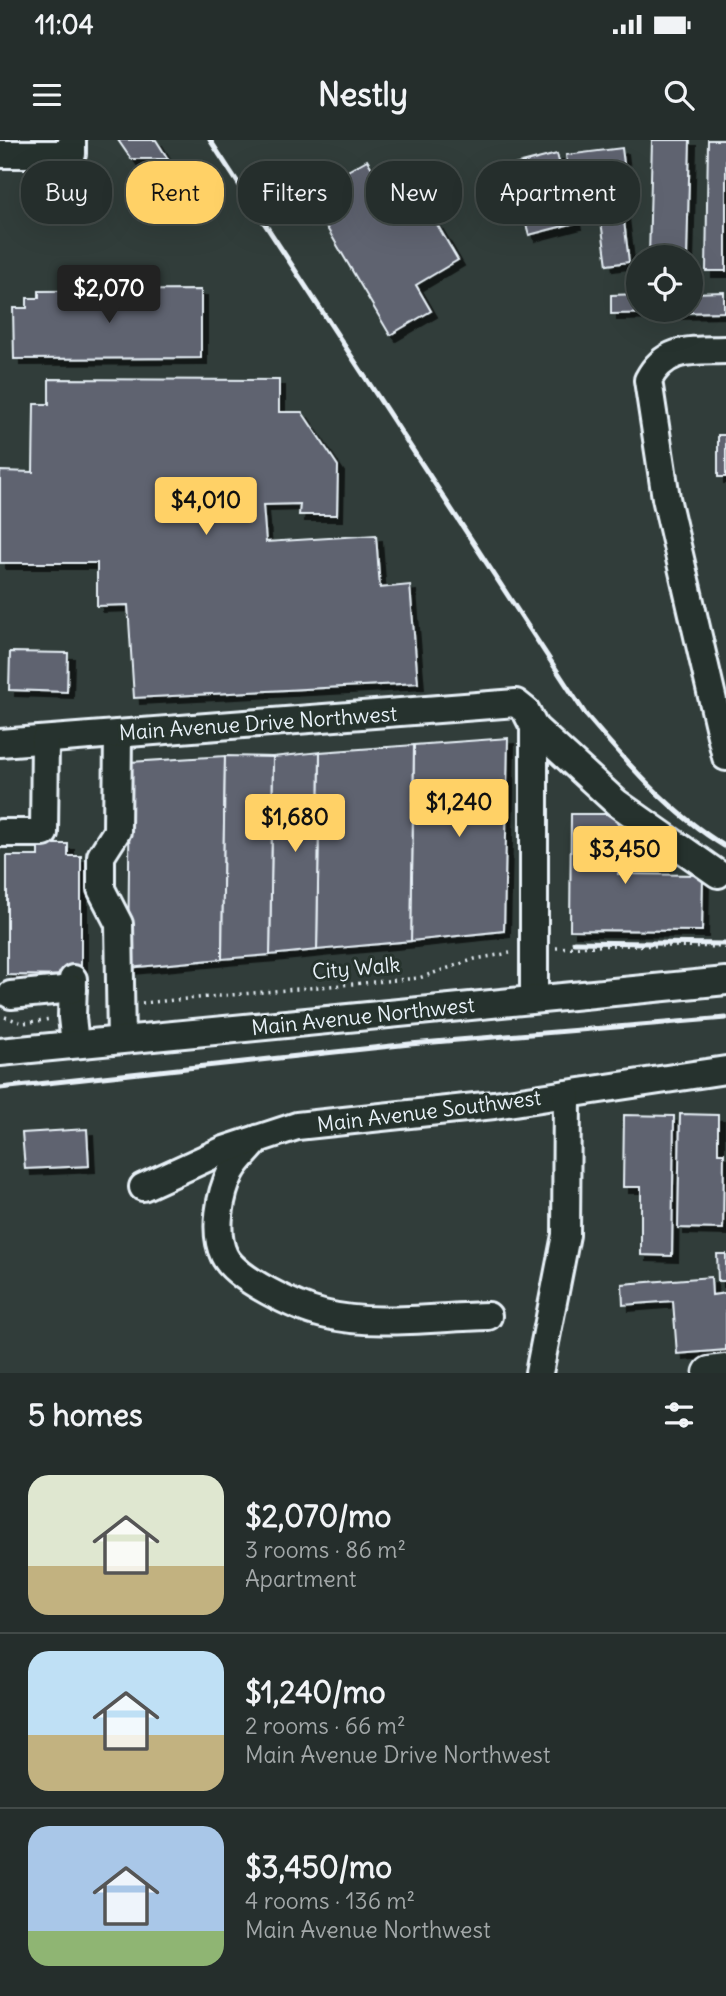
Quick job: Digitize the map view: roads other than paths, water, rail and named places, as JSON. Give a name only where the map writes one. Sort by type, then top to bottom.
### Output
[{"type":"main road","points":[[710,1373],[726,1371]]},
{"type":"street","points":[[0,154],[72,154],[72,140]]},
{"type":"street","points":[[726,350],[670,355],[657,363],[648,380],[667,498],[726,757]]},
{"type":"street","name":"Main Avenue Drive Northwest","points":[[0,743],[516,703],[526,710],[534,727]]},
{"type":"street","points":[[534,727],[617,803],[719,874]]},
{"type":"street","points":[[534,727],[534,999]]},
{"type":"street","points":[[117,734],[117,831],[101,856],[101,889],[119,924],[121,1040]]},
{"type":"street","points":[[0,833],[44,833],[45,740]]},
{"type":"street","name":"Main Avenue Northwest","points":[[0,1052],[726,981]]},
{"type":"street","points":[[6,1002],[73,984],[75,1044]]},
{"type":"street","name":"Main Avenue Southwest","points":[[143,1187],[224,1150],[297,1126],[567,1094],[726,1070]]},
{"type":"street","points":[[539,1373],[566,1235],[569,1181],[567,1094]]},
{"type":"street","points":[[260,1138],[231,1171],[221,1206],[218,1229],[224,1256],[237,1269],[269,1292],[324,1314],[373,1319],[488,1316]]},
{"type":"railway","points":[[210,140],[586,715],[668,803],[726,847]]},
{"type":"railway","points":[[574,942],[726,944]]},
{"type":"railway","points":[[0,1088],[410,1044],[726,1018]]}]
